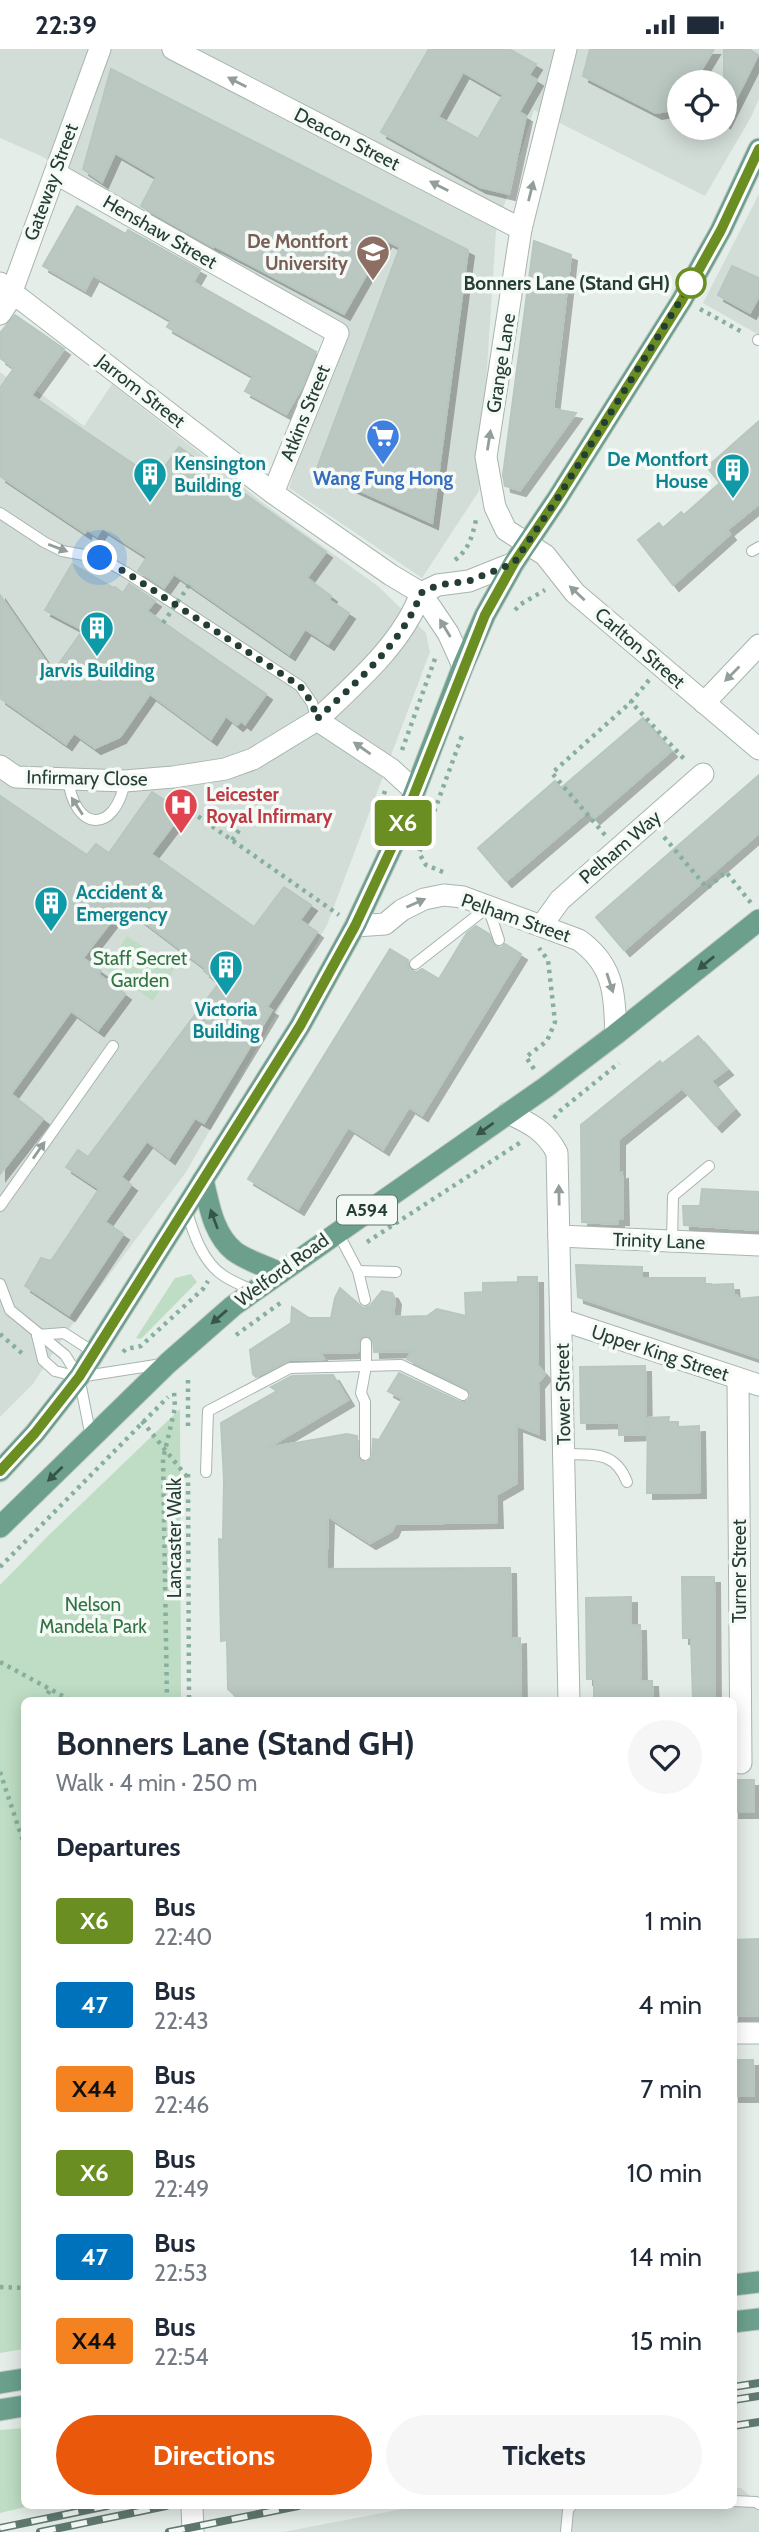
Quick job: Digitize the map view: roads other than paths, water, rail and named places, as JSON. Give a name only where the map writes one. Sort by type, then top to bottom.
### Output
[{"type":"main road","points":[[0,1471],[35,1433],[79,1377],[300,1026],[355,926],[407,814],[485,615],[514,563],[682,300],[721,230],[759,151]]},
{"type":"main road","name":"Welford Road","points":[[0,1527],[213,1322],[254,1290],[508,1113],[616,1034],[759,920]]},
{"type":"main road","points":[[203,1180],[215,1226],[224,1241],[235,1252],[280,1273]]},
{"type":"main road","points":[[737,2285],[759,2282]]},
{"type":"main road","points":[[737,2322],[759,2319]]},
{"type":"main road","points":[[0,2383],[21,2380]]},
{"type":"main road","points":[[0,2410],[21,2406]]},
{"type":"street","name":"Gateway Street","points":[[0,314],[8,302],[6,287],[55,173],[100,49]]},
{"type":"street","name":"Deacon Street","points":[[173,49],[522,229]]},
{"type":"street","name":"Grange Lane","points":[[527,544],[506,530],[500,520],[486,457],[522,229],[566,49]]},
{"type":"street","name":"Henshaw Street","points":[[55,173],[338,333]]},
{"type":"street","name":"Jarrom Street","points":[[6,287],[273,493],[421,593],[443,624],[463,666]]},
{"type":"street","name":"Atkins Street","points":[[273,493],[338,333]]},
{"type":"street","name":"Carlton Street","points":[[527,544],[545,555],[566,583],[759,749]]},
{"type":"street","points":[[421,593],[438,585],[469,581],[514,563]]},
{"type":"street","name":"Infirmary Close","points":[[5,773],[125,781],[173,778],[225,769],[253,759],[317,719],[348,690],[414,613],[421,593]]},
{"type":"street","points":[[704,703],[759,645]]},
{"type":"street","points":[[317,719],[391,769],[415,791]]},
{"type":"street","name":"Pelham Way","points":[[542,925],[559,900],[702,775]]},
{"type":"street","name":"Pelham Street","points":[[355,926],[385,924],[402,910],[424,899],[444,895],[463,897],[579,940],[601,960],[612,985],[616,1034]]},
{"type":"street","name":"Tower Street","points":[[508,1113],[541,1129],[557,1153],[569,1697]]},
{"type":"street","name":"Trinity Lane","points":[[559,1236],[759,1245]]},
{"type":"street","name":"Upper King Street","points":[[562,1320],[759,1385]]},
{"type":"street","name":"Turner Street","points":[[738,1378],[744,1763]]},
{"type":"street","points":[[737,2033],[759,2033]]},
{"type":"street","points":[[192,2509],[193,2532]]},
{"type":"lane","points":[[0,513],[62,551],[100,558],[127,573],[300,686],[312,703],[317,719]]},
{"type":"lane","points":[[68,778],[74,806],[82,815],[92,820],[103,820],[114,811],[122,799],[125,781]]},
{"type":"lane","points":[[415,964],[488,907],[499,940]]},
{"type":"lane","points":[[0,1206],[113,1046]]},
{"type":"lane","points":[[672,1242],[673,1196],[709,1166]]},
{"type":"lane","points":[[186,1207],[193,1233],[216,1270],[224,1277],[254,1290]]},
{"type":"lane","points":[[337,1231],[358,1271],[365,1300]]},
{"type":"lane","points":[[358,1271],[396,1272]]},
{"type":"lane","points":[[0,1284],[10,1310],[37,1335],[65,1355],[79,1377],[91,1439]]},
{"type":"lane","points":[[37,1335],[64,1333],[95,1353]]},
{"type":"lane","points":[[37,1335],[43,1360],[55,1371],[79,1377],[169,1363]]},
{"type":"lane","points":[[365,1455],[365,1402],[361,1393],[366,1366],[366,1343]]},
{"type":"lane","points":[[206,1472],[208,1411],[290,1368],[401,1365],[463,1395]]},
{"type":"lane","points":[[564,1454],[600,1455],[615,1462],[627,1482]]},
{"type":"lane","points":[[737,2501],[759,2504]]},
{"type":"lane","points":[[566,2532],[569,2509]]},
{"type":"railway","points":[[737,2386],[759,2383]]},
{"type":"railway","points":[[737,2399],[759,2396]]},
{"type":"railway","points":[[737,2425],[759,2422]]},
{"type":"railway","points":[[0,2528],[92,2509]]},
{"type":"railway","points":[[40,2532],[151,2509]]},
{"type":"railway","points":[[169,2532],[283,2509]]},
{"type":"place","name":"De Montfort University","points":[[373,282]]},
{"type":"place","name":"Bonners Lane (Stand GH)","points":[[691,283]]},
{"type":"place","name":"Wang Fung Hong","points":[[383,466]]},
{"type":"place","name":"De Montfort House","points":[[733,500]]},
{"type":"place","name":"Kensington Building","points":[[150,504]]},
{"type":"place","name":"Jarvis Building","points":[[97,658]]},
{"type":"place","name":"Leicester Royal Infirmary","points":[[181,835]]},
{"type":"place","name":"Accident & Emergency","points":[[51,933]]},
{"type":"place","name":"Victoria Building","points":[[226,997]]},
{"type":"park label","name":"Staff Secret Garden","points":[[140,969]]},
{"type":"park label","name":"Nelson Mandela Park","points":[[93,1615]]}]
